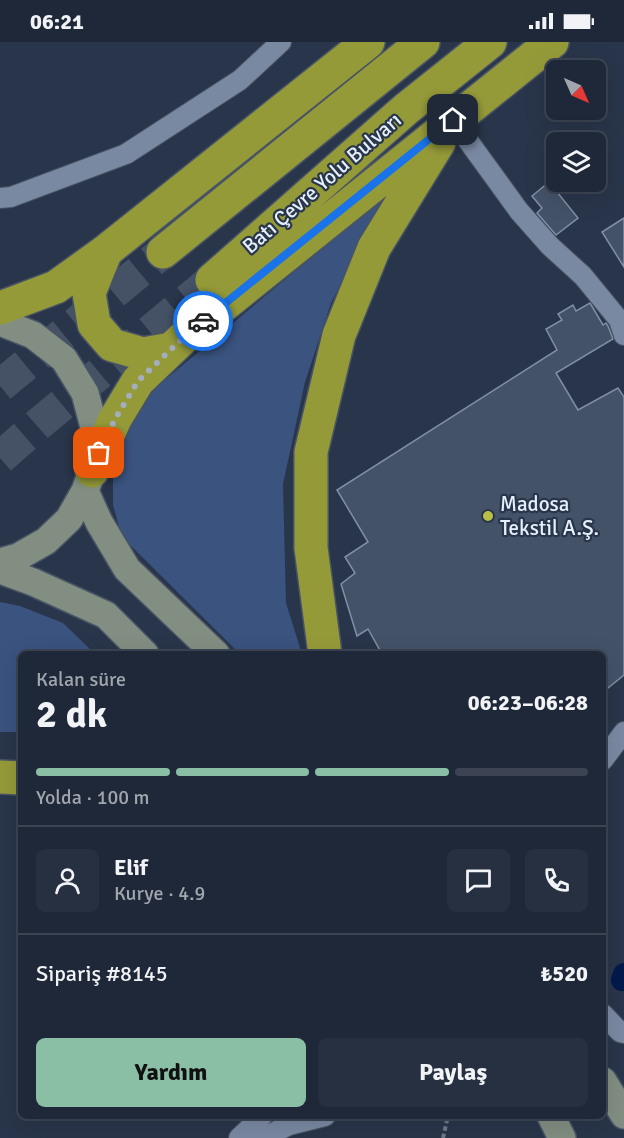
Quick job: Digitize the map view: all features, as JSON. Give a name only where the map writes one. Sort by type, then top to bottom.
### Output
[{"type":"highway","points":[[0,308],[56,287],[106,251],[368,42]]},
{"type":"highway","name":"Batı Çevre Yolu Bulvarı","points":[[163,252],[423,42]]},
{"type":"highway","name":"Batı Çevre Yolu Bulvarı","points":[[212,280],[406,109],[490,42]]},
{"type":"highway","points":[[88,481],[115,419],[138,381],[171,349],[552,42]]},
{"type":"highway","points":[[325,651],[311,548],[311,452],[339,335],[374,248],[453,120]]},
{"type":"highway","points":[[106,251],[89,293],[94,324],[112,345],[143,354],[171,349]]},
{"type":"highway","points":[[0,777],[18,778]]},
{"type":"main road","points":[[0,322],[33,335],[64,359],[85,393],[95,431],[88,481],[69,519],[46,541],[18,557],[0,562]]},
{"type":"main road","points":[[88,481],[99,522],[127,569],[213,651]]},
{"type":"main road","points":[[0,570],[33,582],[106,615],[143,651]]},
{"type":"main road","points":[[606,1086],[624,1115]]},
{"type":"main road","points":[[552,1119],[562,1138]]},
{"type":"street","points":[[0,198],[126,154],[240,80],[281,42]]},
{"type":"street","points":[[453,120],[519,211],[550,246],[583,276],[619,320],[624,335]]},
{"type":"street","points":[[606,756],[624,732]]},
{"type":"street","points":[[606,1017],[620,1032],[624,1033]]},
{"type":"street","points":[[239,1138],[259,1119]]},
{"type":"street","points":[[263,1138],[289,1125],[313,1119]]},
{"type":"path","points":[[443,1138],[447,1119]]},
{"type":"shaded area","points":[[387,194],[331,303],[305,382],[283,484],[286,603],[301,651],[237,651],[122,537],[113,505],[113,470],[126,431],[154,389]]},
{"type":"shaded area","points":[[0,602],[20,606],[63,623],[92,651],[18,651],[18,732],[0,732]]},
{"type":"building","points":[[546,184],[546,192],[557,192],[578,218],[556,235],[537,213],[542,208],[532,196]]},
{"type":"building","points":[[624,218],[624,267],[602,232]]},
{"type":"building","name":"Madosa Tekstil A.Ş.","points":[[590,303],[603,325],[606,323],[608,326],[613,339],[556,373],[578,410],[618,388],[624,397],[624,675],[606,690],[606,651],[380,651],[368,629],[357,636],[341,584],[355,573],[345,557],[368,542],[337,490],[557,350],[546,329],[562,320],[558,314],[573,305],[576,311]]},
{"type":"waterway","points":[[622,980],[624,974]]},
{"type":"tunnel","points":[[0,386],[163,252]]},
{"type":"tunnel","points":[[0,458],[212,280]]},
{"type":"way so far","points":[[99,453],[115,419],[138,381],[203,321]]},
{"type":"place","name":"Madosa Tekstil A.Ş.","points":[[488,516]]},
{"type":"route","points":[[203,321],[453,120]]}]
